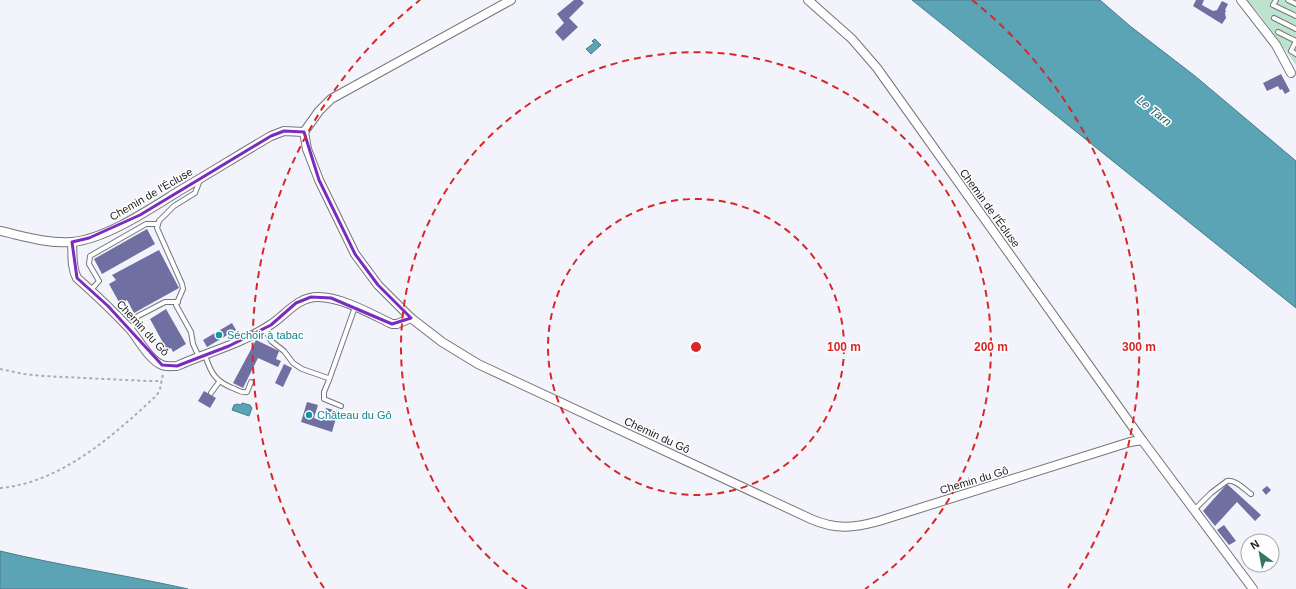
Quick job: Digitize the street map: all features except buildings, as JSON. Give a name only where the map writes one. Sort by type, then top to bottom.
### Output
[{"type":"street","points":[[411,318],[378,285],[355,254],[319,180],[307,149],[304,132],[319,110],[331,99],[512,0]]},
{"type":"street","name":"Chemin de l'Écluse","points":[[808,0],[852,39],[877,68],[1142,440]]},
{"type":"street","points":[[1241,0],[1276,45],[1291,73]]},
{"type":"street","name":"Chemin de l'Écluse","points":[[0,231],[59,242],[72,242],[89,238],[140,215],[271,136],[284,131],[304,132]]},
{"type":"street","name":"Chemin du Gô","points":[[72,242],[74,273],[77,278],[91,290],[131,331],[151,356],[162,365],[177,366],[229,346],[271,325],[296,303],[310,297],[332,298],[392,324],[398,324],[411,318],[442,342],[478,364],[811,519],[832,526],[851,527],[879,521],[1130,442],[1142,440]]},
{"type":"street","points":[[1142,440],[1253,589]]},
{"type":"lane","points":[[1276,0],[1273,5],[1296,16]]},
{"type":"lane","points":[[1288,0],[1296,4]]},
{"type":"lane","points":[[1274,18],[1296,29]]},
{"type":"lane","points":[[1278,32],[1296,41],[1291,51],[1296,54]]},
{"type":"lane","points":[[201,178],[195,193],[174,206],[159,221],[157,224],[158,233],[182,284],[183,289],[176,305],[191,332],[192,344],[202,356],[219,382],[243,393],[247,392],[251,382]]},
{"type":"lane","points":[[91,290],[99,281],[89,264],[90,256],[146,224],[157,224]]},
{"type":"lane","points":[[131,331],[138,316],[165,302],[178,302]]},
{"type":"lane","points":[[341,406],[324,399],[324,392],[355,307]]},
{"type":"lane","points":[[264,328],[271,341],[284,352],[293,364],[325,376],[329,380]]},
{"type":"lane","points":[[211,393],[219,382]]},
{"type":"lane","points":[[1194,510],[1211,493],[1230,480],[1251,494]]},
{"type":"path","points":[[0,488],[20,485],[45,477],[91,451],[113,435],[157,395],[162,381],[162,365]]},
{"type":"path","points":[[0,369],[43,376],[162,381]]},
{"type":"highlighted area","points":[[284,131],[304,132],[319,180],[355,254],[378,285],[411,318],[392,324],[331,298],[311,297],[296,303],[271,325],[229,346],[177,366],[162,365],[108,306],[77,278],[72,242],[89,238],[140,215],[271,136]]},
{"type":"green space","points":[[1247,0],[1296,0],[1296,65],[1260,15]]},
{"type":"water","name":"Le Tarn","points":[[912,0],[1100,0],[1130,26],[1195,76],[1296,161],[1296,308]]},
{"type":"water","points":[[595,39],[601,45],[591,54],[586,49],[594,43],[592,41]]},
{"type":"water","points":[[242,403],[250,405],[252,408],[249,416],[232,410],[234,405],[241,405]]},
{"type":"water","points":[[0,551],[141,579],[188,589],[0,589]]},
{"type":"place","name":"Séchoir à tabac","points":[[219,335]]},
{"type":"place","name":"Château du Gô","points":[[309,415]]}]
